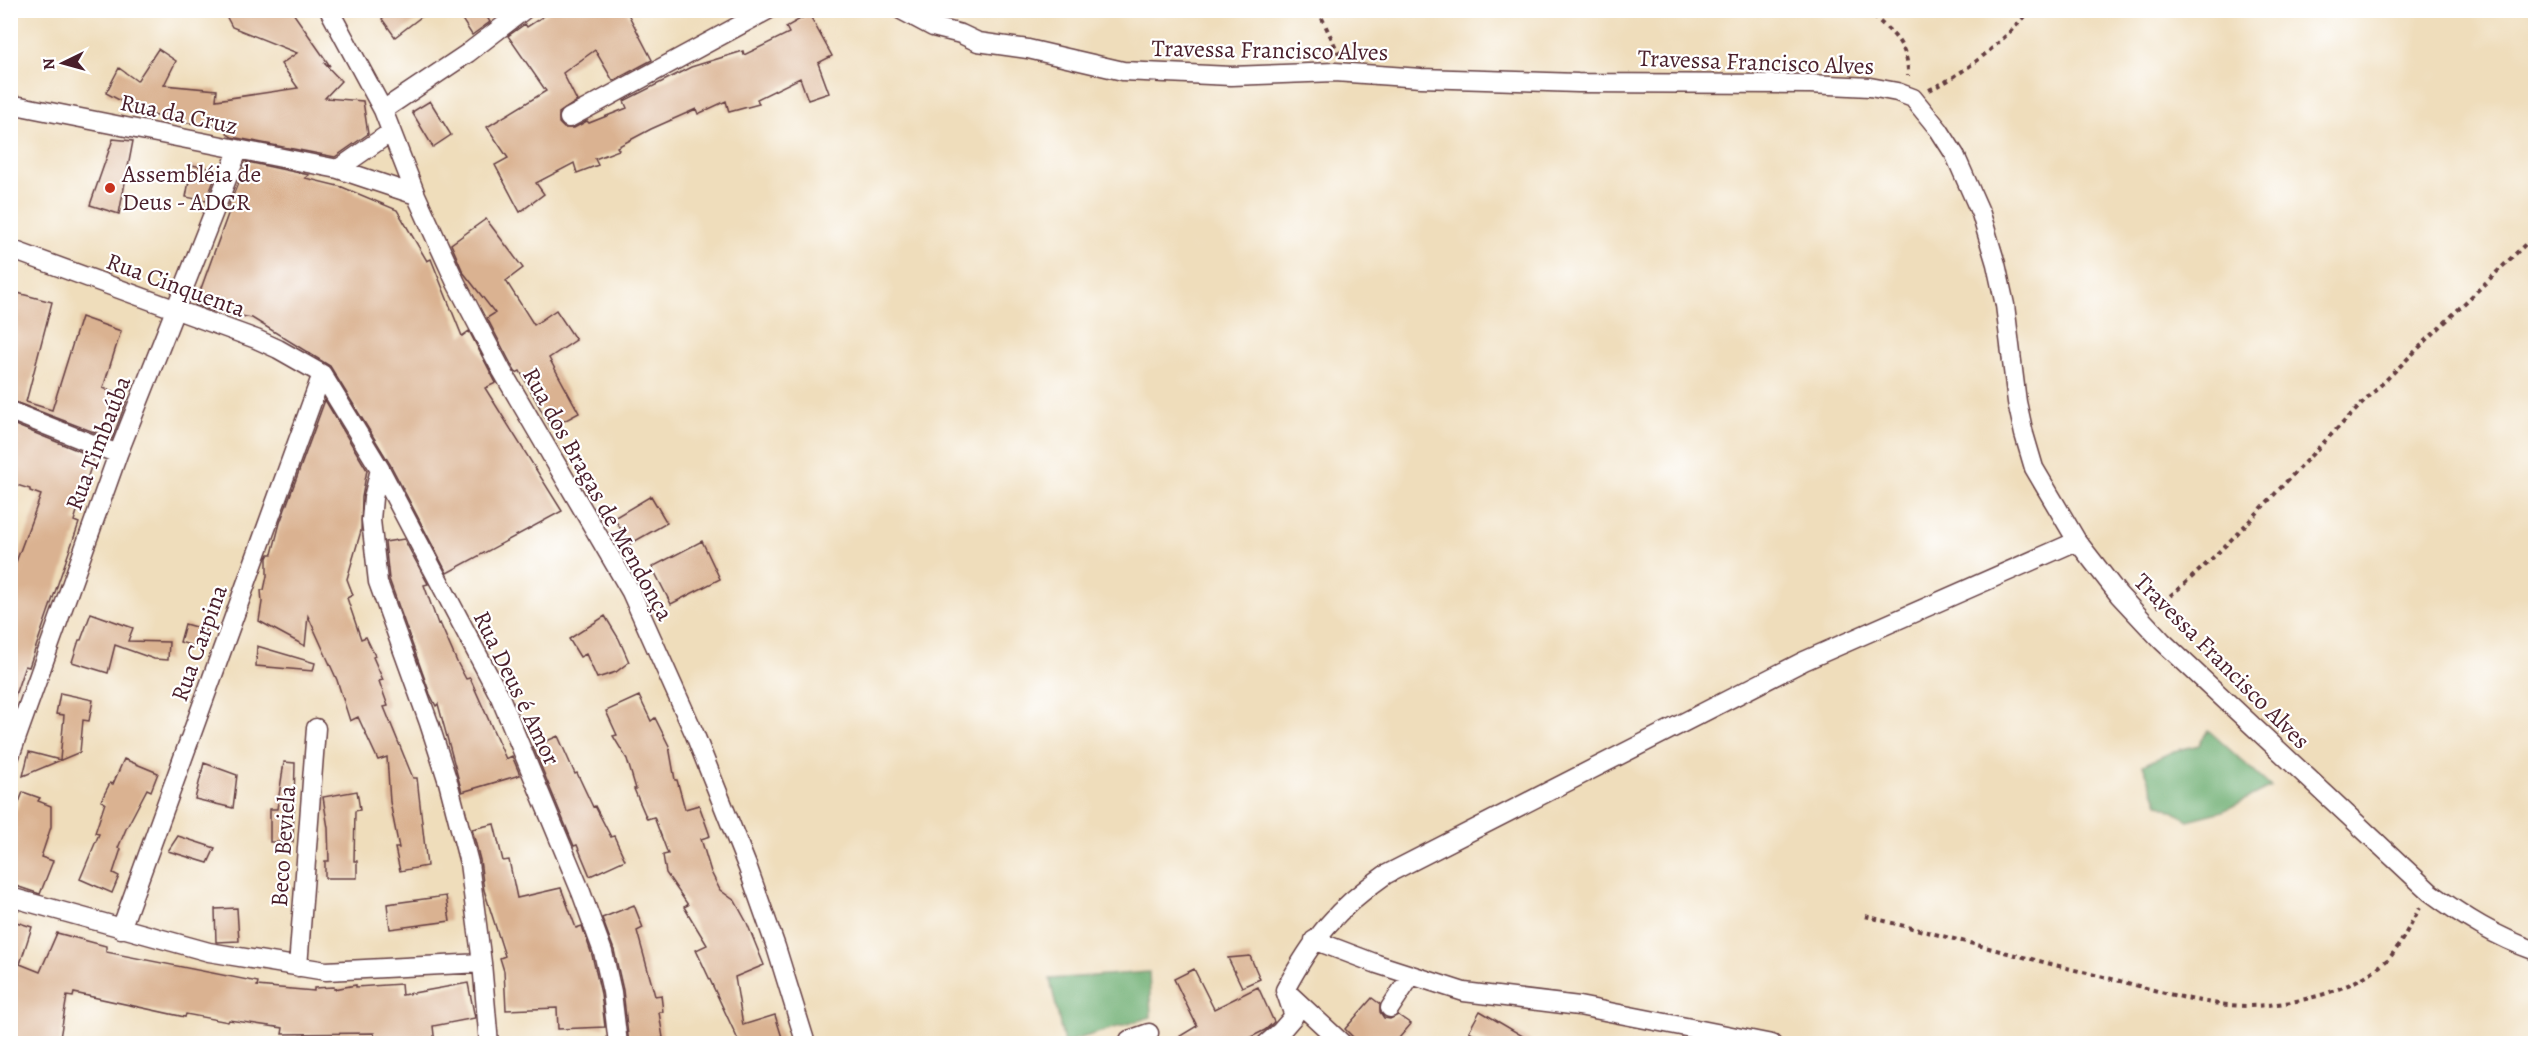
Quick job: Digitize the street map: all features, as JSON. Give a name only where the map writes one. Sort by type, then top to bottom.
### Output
[{"type":"street","name":"Rua dos Bragas de Mendonça","points":[[329,10],[383,110],[416,195],[456,283],[502,371],[631,592],[695,735],[748,868],[776,946],[806,1044]]},
{"type":"street","points":[[383,110],[468,53],[524,10]]},
{"type":"street","points":[[569,118],[768,10]]},
{"type":"street","name":"Travessa Francisco Alves","points":[[901,10],[933,27],[961,34],[978,42],[1028,50],[1123,71],[1231,76],[1348,73],[1421,78],[1578,83],[1789,84],[1870,87],[1905,95],[1934,123],[1955,155],[1981,214],[2005,305],[2018,402],[2028,446],[2040,478],[2077,541],[2119,595],[2197,676],[2430,892],[2487,931],[2535,951]]},
{"type":"street","name":"Rua da Cruz","points":[[10,104],[338,169],[416,195]]},
{"type":"street","points":[[338,169],[391,132]]},
{"type":"street","name":"Rua Timbaúba","points":[[10,756],[118,454],[238,151]]},
{"type":"street","name":"Rua Cinquenta","points":[[10,249],[278,349],[322,374]]},
{"type":"street","name":"Rua Deus é Amor","points":[[322,374],[380,470],[500,697],[581,892],[603,952],[612,992],[618,1044]]},
{"type":"street","name":"Rua Carpina","points":[[121,929],[322,374]]},
{"type":"street","points":[[10,411],[118,454]]},
{"type":"street","points":[[380,470],[373,498],[371,520],[378,582],[448,782],[469,863],[482,963],[489,1044]]},
{"type":"street","points":[[1266,1044],[1294,1016],[1285,990],[1305,951],[1352,898],[1394,870],[1804,661],[2077,541]]},
{"type":"street","name":"Beco Beviela","points":[[298,967],[316,728]]},
{"type":"street","points":[[10,897],[209,952],[326,971],[482,963]]},
{"type":"street","points":[[1314,940],[1411,976],[1464,992],[1579,1006],[1772,1044]]},
{"type":"street","points":[[1390,1008],[1411,976]]},
{"type":"street","points":[[1285,990],[1343,1044]]},
{"type":"street","points":[[1131,1044],[1129,1041],[1149,1033]]},
{"type":"path","points":[[1318,10],[1348,73]]},
{"type":"path","points":[[1866,10],[1898,37],[1909,60],[1905,95]]},
{"type":"path","points":[[1905,95],[1943,84],[1969,66],[2018,25],[2031,10]]},
{"type":"path","points":[[2141,619],[2186,584],[2233,540],[2326,439],[2535,234]]},
{"type":"path","points":[[1865,915],[2192,999],[2248,1006],[2305,999],[2333,990],[2370,972],[2388,960],[2430,892]]},
{"type":"green space","points":[[2208,730],[2271,787],[2223,811],[2188,820],[2158,803],[2143,765],[2174,751],[2199,745]]},
{"type":"green space","points":[[1149,972],[1151,1017],[1064,1043],[1050,979]]},
{"type":"building","points":[[223,10],[291,10],[330,66],[324,63],[341,81],[325,98],[363,101],[368,134],[335,157],[232,137],[227,134],[229,126],[175,122],[138,110],[106,93],[119,68],[137,81],[158,49],[176,61],[164,85],[217,90],[216,100],[298,88],[281,64],[297,53],[232,27]]},
{"type":"building","points":[[393,10],[430,10],[395,37],[382,19]]},
{"type":"building","points":[[456,10],[483,10],[490,22],[472,35]]},
{"type":"building","points":[[553,10],[626,10],[652,60],[613,81],[595,50],[563,73],[577,101],[559,113],[559,123],[564,128],[574,128],[587,121],[589,123],[627,108],[624,101],[691,67],[743,51],[744,55],[789,33],[786,27],[809,14],[832,56],[818,63],[829,93],[808,100],[800,78],[757,99],[759,104],[729,112],[726,101],[698,114],[696,109],[617,147],[619,150],[595,159],[598,165],[577,173],[574,163],[536,183],[544,194],[520,212],[495,165],[508,158],[487,127],[546,91],[508,36],[525,24],[527,27]]},
{"type":"building","points":[[430,101],[451,135],[433,147],[412,112]]},
{"type":"building","name":"Assembléia de Deus - ADCR","points":[[113,139],[133,141],[119,214],[90,205]]},
{"type":"building","points":[[247,162],[309,175],[305,178],[342,187],[397,210],[427,261],[431,259],[462,336],[469,331],[496,383],[485,388],[562,511],[447,573],[390,464],[330,366],[252,318],[213,311],[195,305],[231,206],[229,205]]},
{"type":"building","points":[[192,165],[218,170],[206,201],[186,197]]},
{"type":"building","points":[[486,219],[523,268],[506,281],[534,325],[556,310],[576,340],[549,358],[579,413],[551,428],[520,371],[516,373],[487,318],[495,313],[463,272],[451,244]]},
{"type":"building","points":[[10,291],[52,302],[26,402],[52,410],[81,317],[121,331],[103,388],[128,397],[112,439],[10,400]]},
{"type":"building","points":[[325,400],[367,470],[362,497],[361,531],[347,579],[353,595],[347,598],[361,639],[366,637],[375,656],[373,657],[383,680],[379,681],[388,706],[384,707],[413,778],[417,778],[427,866],[400,871],[395,848],[399,848],[390,802],[387,757],[378,760],[358,717],[350,721],[337,680],[308,616],[305,646],[259,621],[261,590],[264,590],[267,576],[267,558],[269,554],[272,554],[280,523]]},
{"type":"building","points":[[10,423],[94,457],[74,521],[79,523],[29,667],[25,666],[13,701],[10,700],[10,578],[41,495],[10,483]]},
{"type":"building","points":[[651,496],[667,523],[630,544],[614,518]]},
{"type":"building","points":[[404,539],[428,584],[424,585],[438,624],[440,623],[466,679],[470,678],[506,759],[512,756],[520,775],[462,792],[438,704],[436,706],[430,694],[389,579],[385,542]]},
{"type":"building","points":[[702,541],[720,579],[671,604],[652,567]]},
{"type":"building","points":[[91,613],[133,628],[128,641],[169,642],[168,660],[154,659],[115,645],[108,673],[72,662]]},
{"type":"building","points":[[605,616],[629,662],[616,672],[597,678],[586,654],[580,657],[569,639]]},
{"type":"building","points":[[185,624],[206,630],[200,648],[180,642]]},
{"type":"building","points":[[257,646],[315,663],[313,671],[256,666]]},
{"type":"building","points":[[60,693],[93,700],[89,721],[83,720],[80,752],[23,776],[29,752],[60,760],[64,715],[56,714]]},
{"type":"building","points":[[639,696],[651,721],[655,718],[669,746],[675,780],[677,780],[685,809],[699,805],[710,836],[701,839],[711,872],[720,890],[735,901],[747,923],[764,965],[735,977],[743,1025],[775,1015],[784,1044],[740,1044],[696,950],[707,945],[684,907],[688,905],[666,873],[663,855],[668,854],[654,817],[647,819],[634,789],[636,789],[627,759],[613,736],[617,735],[606,711]]},
{"type":"building","points":[[558,736],[575,774],[577,773],[593,807],[595,806],[611,837],[614,836],[625,860],[590,876],[577,845],[574,846],[533,747]]},
{"type":"building","points":[[124,759],[158,773],[151,791],[147,789],[118,848],[121,849],[113,873],[119,876],[112,893],[80,879],[99,834],[95,833],[105,803],[101,801],[110,783],[113,784]]},
{"type":"building","points":[[284,762],[295,763],[293,842],[270,842],[270,809],[277,809]]},
{"type":"building","points":[[204,763],[237,775],[233,808],[195,799]]},
{"type":"building","points":[[357,791],[360,810],[355,811],[354,861],[357,861],[357,878],[325,878],[325,861],[329,861],[328,828],[323,797]]},
{"type":"building","points":[[23,792],[40,798],[38,801],[51,806],[51,827],[41,857],[53,861],[40,894],[10,884],[10,808],[16,810]]},
{"type":"building","points":[[494,824],[503,861],[509,860],[517,898],[561,888],[576,928],[582,926],[592,955],[601,994],[605,1027],[558,1029],[557,1008],[506,1010],[504,971],[500,958],[505,956],[484,890],[480,860],[472,829]]},
{"type":"building","points":[[178,836],[215,848],[208,863],[168,851]]},
{"type":"building","points":[[446,896],[450,921],[390,929],[387,904]]},
{"type":"building","points":[[634,905],[643,928],[637,931],[655,996],[661,995],[663,1012],[659,1012],[663,1038],[629,1044],[623,990],[614,950],[602,918]]},
{"type":"building","points":[[237,908],[239,941],[216,942],[215,909]]},
{"type":"building","points":[[10,920],[32,927],[20,964],[40,972],[57,933],[106,946],[106,952],[258,982],[257,986],[314,991],[314,988],[334,987],[334,989],[356,985],[356,987],[401,984],[402,995],[468,983],[475,1018],[433,1026],[435,1044],[376,1044],[374,1033],[282,1034],[283,1028],[229,1020],[228,1022],[186,1014],[185,1017],[74,993],[73,997],[67,996],[59,1044],[10,1044]]},
{"type":"building","points":[[1250,956],[1260,979],[1242,987],[1228,958]]},
{"type":"building","points":[[1194,969],[1214,1009],[1258,987],[1274,1022],[1265,1030],[1237,1044],[1167,1044],[1197,1026],[1174,979]]},
{"type":"building","points":[[1372,998],[1380,1004],[1380,1012],[1384,1018],[1390,1019],[1398,1015],[1411,1024],[1394,1044],[1360,1044],[1345,1029]]},
{"type":"building","points":[[1480,1011],[1536,1044],[1491,1044],[1469,1031]]},
{"type":"place","name":"Assembléia de Deus - ADCR","points":[[110,188]]}]
